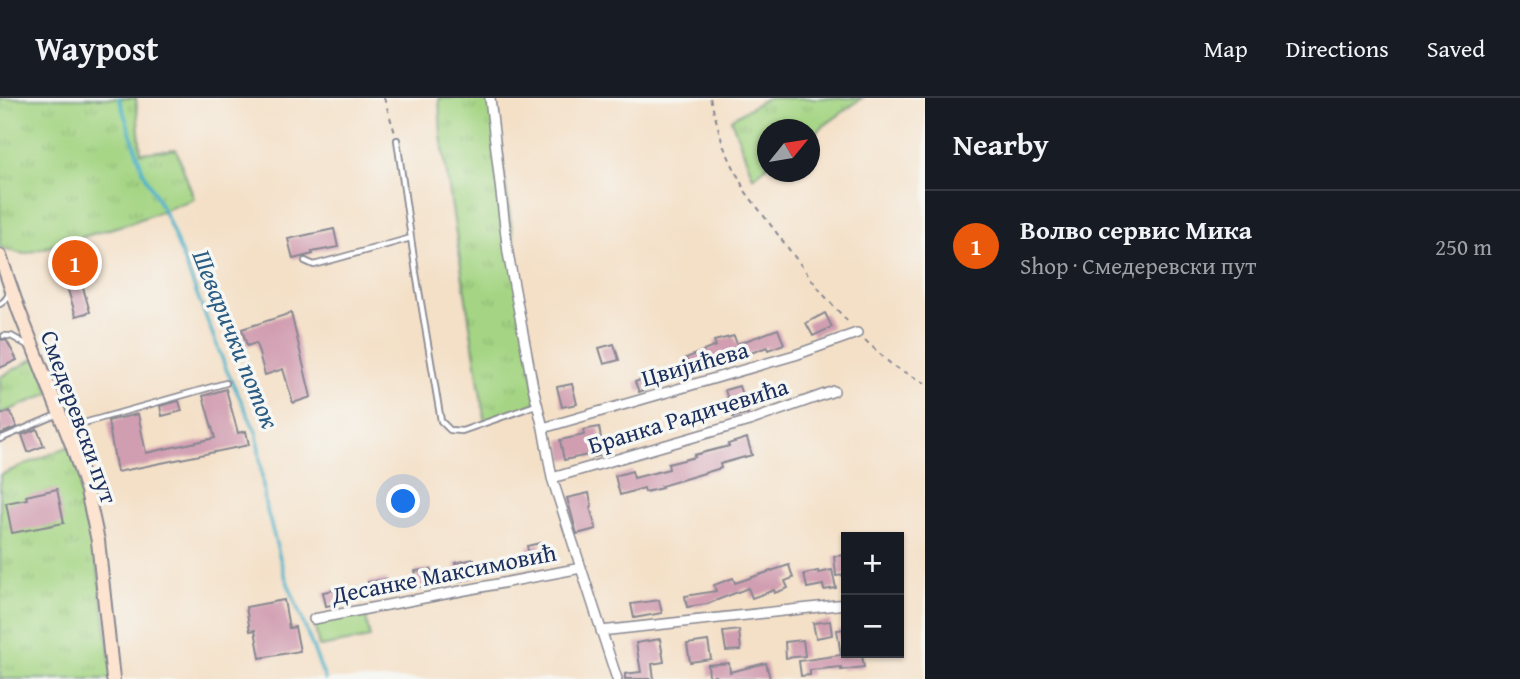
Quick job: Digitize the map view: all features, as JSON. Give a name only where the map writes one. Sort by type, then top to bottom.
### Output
[{"type":"main road","name":"Смедеревски пут","points":[[1,261],[87,491],[98,541],[113,679]]},
{"type":"street","points":[[490,98],[508,253],[552,478],[617,679]]},
{"type":"street","name":"Цвијићева","points":[[543,428],[795,355],[857,333]]},
{"type":"street","name":"Бранка Радичевића","points":[[552,478],[749,421],[834,391]]},
{"type":"street","name":"Десанке Максимовић","points":[[314,619],[581,568]]},
{"type":"street","points":[[601,631],[841,605]]},
{"type":"lane","points":[[397,140],[441,421],[450,430],[461,430],[537,404]]},
{"type":"lane","points":[[305,261],[314,265],[411,239]]},
{"type":"lane","points":[[0,304],[8,295],[9,284]]},
{"type":"lane","points":[[4,336],[17,338],[34,349]]},
{"type":"lane","points":[[65,428],[226,383]]},
{"type":"lane","points":[[0,439],[60,413]]},
{"type":"path","points":[[384,98],[397,140]]},
{"type":"path","points":[[710,98],[723,145],[744,191],[822,293],[857,333],[893,366],[925,383]]},
{"type":"green space","points":[[0,98],[136,98],[141,153],[176,149],[194,199],[130,223],[24,254],[0,248]]},
{"type":"green space","points":[[439,98],[493,98],[537,404],[485,423],[441,136]]},
{"type":"green space","points":[[767,98],[862,98],[820,129],[820,119],[757,119],[757,174],[753,177],[731,119]]},
{"type":"green space","points":[[37,357],[51,393],[0,414],[0,377]]},
{"type":"green space","points":[[72,445],[87,491],[113,679],[0,679],[0,475]]},
{"type":"green space","points":[[365,612],[370,638],[319,647],[314,622]]},
{"type":"building","points":[[334,229],[338,247],[293,259],[288,239]]},
{"type":"building","points":[[88,251],[92,266],[78,270],[90,312],[76,316],[57,260]]},
{"type":"building","points":[[291,313],[311,397],[293,403],[283,369],[265,375],[256,343],[247,346],[242,329]]},
{"type":"building","points":[[825,313],[832,327],[813,336],[806,323]]},
{"type":"building","points":[[778,329],[784,344],[715,363],[715,366],[692,375],[686,358],[716,346],[714,341],[734,336],[737,344]]},
{"type":"building","points":[[0,339],[7,341],[17,360],[0,368]]},
{"type":"building","points":[[614,344],[619,360],[604,364],[599,348]]},
{"type":"building","points":[[652,375],[656,386],[639,392],[635,382]]},
{"type":"building","points":[[572,384],[577,404],[562,407],[557,387]]},
{"type":"building","points":[[739,386],[748,413],[733,417],[725,390]]},
{"type":"building","points":[[226,389],[238,433],[246,431],[249,445],[117,472],[108,421],[138,414],[146,453],[215,438],[203,396]]},
{"type":"building","points":[[179,401],[182,411],[162,416],[160,406]]},
{"type":"building","points":[[10,411],[17,427],[0,434],[0,415]]},
{"type":"building","points":[[599,427],[604,455],[564,460],[560,440],[584,435],[583,430]]},
{"type":"building","points":[[37,429],[44,446],[28,452],[22,435]]},
{"type":"building","points":[[747,438],[752,455],[720,464],[721,468],[661,486],[662,488],[645,492],[644,488],[620,495],[615,476],[632,471],[634,478],[669,469],[668,464]]},
{"type":"building","points":[[57,489],[64,523],[12,533],[6,503]]},
{"type":"building","points":[[589,493],[596,529],[577,534],[567,498]]},
{"type":"building","points":[[540,543],[543,556],[530,559],[527,546]]},
{"type":"building","points":[[841,555],[841,576],[836,576],[834,556]]},
{"type":"building","points":[[474,559],[478,577],[459,581],[455,563]]},
{"type":"building","points":[[789,565],[793,578],[785,581],[788,588],[752,598],[748,588],[707,604],[687,607],[685,596],[716,591],[714,585],[733,578],[735,583]]},
{"type":"building","points":[[431,569],[434,584],[418,587],[415,571]]},
{"type":"building","points":[[832,570],[836,588],[824,590],[823,585],[807,588],[804,574]]},
{"type":"building","points":[[387,579],[390,594],[371,597],[368,582]]},
{"type":"building","points":[[339,589],[342,603],[326,606],[323,592]]},
{"type":"building","points":[[284,600],[289,628],[295,627],[300,651],[260,658],[255,630],[250,631],[246,607]]},
{"type":"building","points":[[659,600],[662,613],[634,618],[631,604]]},
{"type":"building","points":[[830,621],[832,635],[816,638],[813,623]]},
{"type":"building","points":[[739,630],[741,650],[726,651],[723,632]]},
{"type":"building","points":[[837,630],[841,630],[841,655]]},
{"type":"building","points":[[660,639],[664,662],[652,664],[654,679],[625,679],[625,674],[641,672],[636,643]]},
{"type":"building","points":[[803,640],[805,656],[786,658],[785,642]]},
{"type":"building","points":[[708,641],[711,659],[690,662],[687,644]]},
{"type":"building","points":[[841,655],[841,658],[862,658],[864,667],[810,670],[810,675],[801,676],[799,661]]},
{"type":"building","points":[[729,663],[730,672],[766,663],[770,679],[716,679],[716,676],[709,676],[708,665]]},
{"type":"waterway","name":"Шеварички поток","points":[[119,98],[143,171],[168,220],[227,371],[257,434],[265,503],[284,573],[325,679]]},
{"type":"place","name":"Волво сервис Мика","points":[[75,263]]}]
